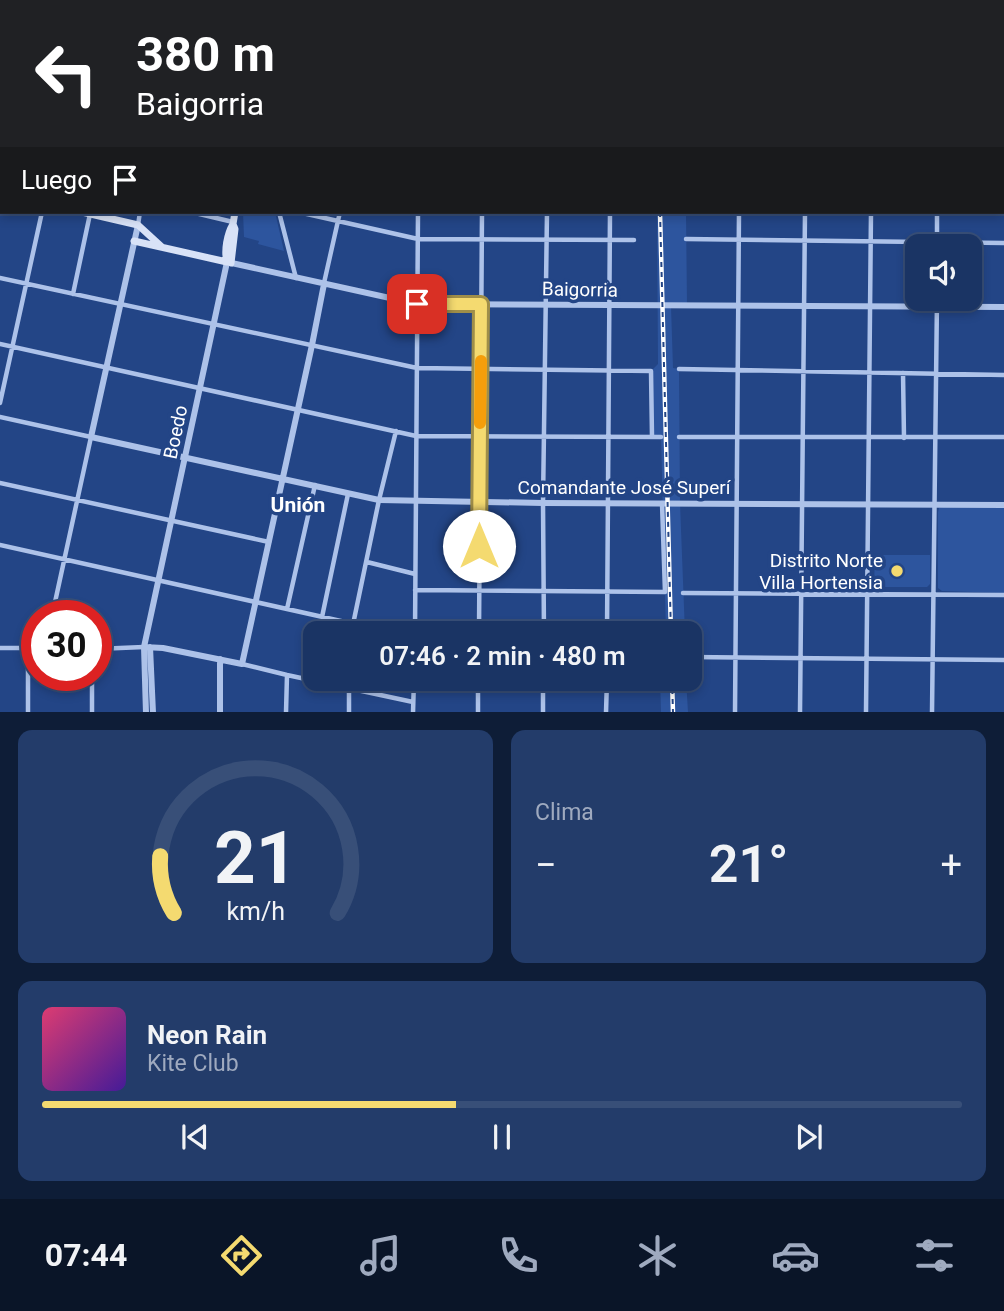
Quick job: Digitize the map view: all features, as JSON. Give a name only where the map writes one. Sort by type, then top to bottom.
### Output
[{"type":"main road","points":[[90,214],[138,225],[163,248]]},
{"type":"main road","name":"Boedo","points":[[229,263],[235,214]]},
{"type":"main road","name":"Baigorria","points":[[134,241],[229,263]]},
{"type":"street","points":[[0,403],[42,214]]},
{"type":"street","points":[[73,294],[86,214]]},
{"type":"street","points":[[55,600],[140,214]]},
{"type":"street","points":[[199,214],[233,223]]},
{"type":"street","points":[[280,214],[296,278]]},
{"type":"street","points":[[307,214],[418,239],[634,240]]},
{"type":"street","points":[[242,664],[339,214]]},
{"type":"street","points":[[415,621],[418,214]]},
{"type":"street","points":[[479,621],[482,214]]},
{"type":"street","points":[[544,621],[547,214]]},
{"type":"street","points":[[607,621],[610,214]]},
{"type":"street","points":[[735,712],[738,214]]},
{"type":"street","points":[[800,712],[805,214]]},
{"type":"street","points":[[866,712],[871,214]]},
{"type":"street","points":[[937,214],[937,234]]},
{"type":"street","points":[[686,239],[905,243]]},
{"type":"street","points":[[982,243],[1004,243]]},
{"type":"street","name":"Baigorria","points":[[229,263],[417,304],[804,307],[905,305]]},
{"type":"street","name":"Boedo","points":[[147,647],[185,457],[229,263]]},
{"type":"street","points":[[0,278],[417,368],[651,371],[652,437]]},
{"type":"street","name":"Baigorria","points":[[982,306],[1004,307]]},
{"type":"street","points":[[932,712],[937,311]]},
{"type":"street","points":[[0,344],[416,436],[662,437]]},
{"type":"street","points":[[679,369],[1004,374]]},
{"type":"street","points":[[903,373],[904,438]]},
{"type":"street","name":"Comandante José Superí","points":[[0,417],[379,500],[1004,505]]},
{"type":"street","points":[[354,621],[396,431]]},
{"type":"street","points":[[679,437],[1004,437]]},
{"type":"street","points":[[0,483],[269,542]]},
{"type":"street","points":[[287,609],[315,485]]},
{"type":"street","points":[[322,617],[349,493]]},
{"type":"street","points":[[415,590],[665,592],[663,503]]},
{"type":"street","points":[[0,545],[340,621]]},
{"type":"street","points":[[367,562],[415,574]]},
{"type":"street","points":[[683,593],[1004,595]]},
{"type":"street","points":[[112,648],[147,647],[219,659],[303,678]]},
{"type":"street","points":[[146,712],[147,647]]},
{"type":"street","points":[[147,647],[152,712]]},
{"type":"street","points":[[0,648],[21,648]]},
{"type":"street","points":[[702,657],[1004,660]]},
{"type":"street","points":[[219,659],[220,712]]},
{"type":"street","points":[[286,675],[286,712]]},
{"type":"street","points":[[28,691],[28,712]]},
{"type":"street","points":[[92,691],[92,712]]},
{"type":"street","points":[[349,691],[349,712]]},
{"type":"street","points":[[363,691],[413,702]]},
{"type":"street","points":[[413,691],[413,712]]},
{"type":"street","points":[[478,691],[478,712]]},
{"type":"street","points":[[543,691],[543,712]]},
{"type":"street","points":[[606,712],[607,691]]},
{"type":"shaded area","points":[[243,214],[275,214],[284,251],[258,244],[259,241],[244,237]]},
{"type":"shaded area","points":[[657,214],[686,214],[687,305],[671,306],[673,368],[679,369],[685,621],[666,621],[661,437],[652,437],[651,371],[658,364]]},
{"type":"shaded area","points":[[939,508],[1004,508],[1004,593],[942,591],[938,588],[938,512]]},
{"type":"shaded area","points":[[875,555],[930,555],[930,584],[927,587],[876,587]]},
{"type":"shaded area","points":[[660,691],[687,691],[688,712],[661,712]]},
{"type":"railway","points":[[660,214],[671,621]]},
{"type":"railway","points":[[672,691],[673,712]]},
{"type":"slow traffic","points":[[480,423],[481,361]]},
{"type":"place","name":"Distrito Norte Villa Hortensia","points":[[897,571]]},
{"type":"district","name":"Unión","points":[[298,505]]},
{"type":"route","points":[[417,304],[481,304],[479,546]]}]
